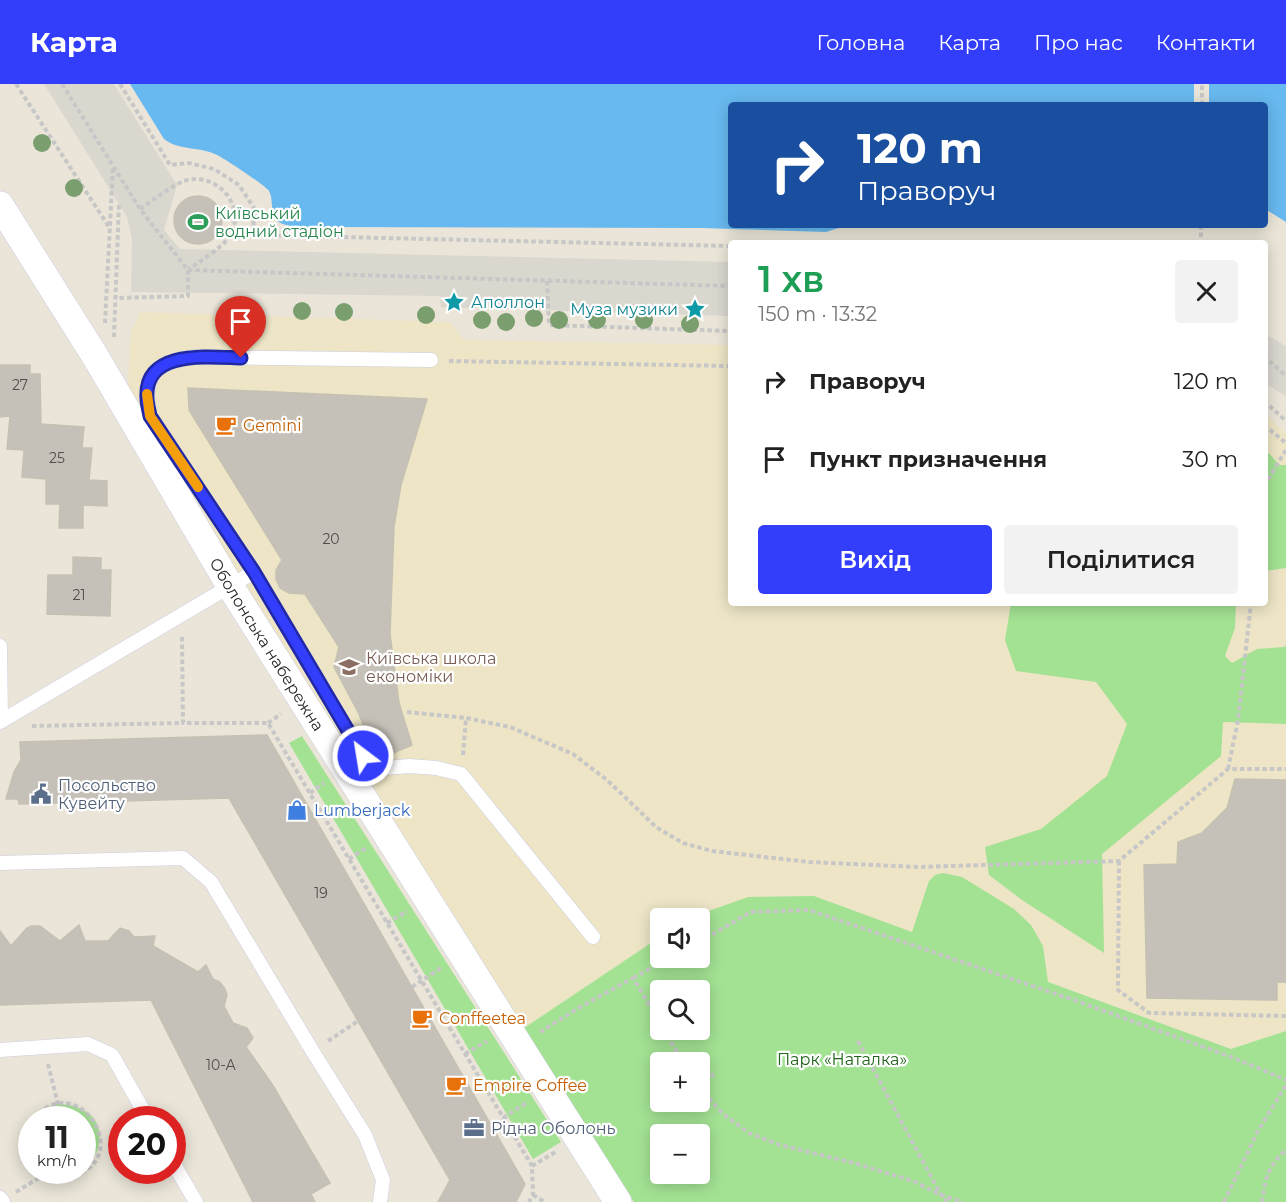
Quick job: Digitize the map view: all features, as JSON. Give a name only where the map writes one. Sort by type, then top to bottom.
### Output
[{"type":"street","name":"Оболонська набережна","points":[[0,205],[95,356],[230,586],[618,1202]]},
{"type":"lane","points":[[431,360],[193,357],[170,361],[152,374],[146,396],[150,416],[254,572],[363,756],[384,768],[409,766],[436,768],[461,774],[593,937]]},
{"type":"lane","points":[[0,722],[254,572]]},
{"type":"lane","points":[[0,646],[0,722]]},
{"type":"lane","points":[[0,863],[183,858],[211,882],[365,1135],[382,1180],[380,1202]]},
{"type":"lane","points":[[0,1050],[88,1044],[112,1055],[141,1106]]},
{"type":"lane","points":[[185,1184],[196,1202]]},
{"type":"lane","points":[[0,1197],[3,1202]]},
{"type":"path","points":[[16,84],[109,228]]},
{"type":"path","points":[[62,84],[140,208],[188,270],[188,296],[116,298]]},
{"type":"path","points":[[120,84],[170,165],[189,163],[214,169],[238,185],[254,208],[253,235],[728,246]]},
{"type":"path","points":[[1202,84],[1202,102]]},
{"type":"path","points":[[105,328],[113,165]]},
{"type":"path","points":[[140,208],[183,182],[194,179],[207,180],[227,193],[233,204],[235,215],[228,239],[188,270]]},
{"type":"path","points":[[114,343],[119,203]]},
{"type":"path","points":[[188,270],[728,286]]},
{"type":"path","points":[[547,280],[549,325],[728,331]]},
{"type":"path","points":[[431,360],[728,366]]},
{"type":"path","points":[[1268,360],[1286,376]]},
{"type":"path","points":[[1268,405],[1286,421]]},
{"type":"path","points":[[1268,428],[1286,443]]},
{"type":"path","points":[[1268,479],[1286,450]]},
{"type":"path","points":[[407,712],[466,718],[510,728],[573,754],[607,780],[656,827],[683,843],[712,852],[809,862],[918,867],[1119,861],[1228,768],[1238,720],[1251,606]]},
{"type":"path","points":[[182,615],[183,723]]},
{"type":"path","points":[[461,774],[466,718]]},
{"type":"path","points":[[24,726],[268,723],[532,1166],[533,1195],[529,1202]]},
{"type":"path","points":[[1228,768],[1286,769]]},
{"type":"path","points":[[1119,861],[1118,990],[1149,1012],[1286,1016]]},
{"type":"path","points":[[710,936],[751,912],[809,910],[1071,999],[1234,1058],[1286,1080]]},
{"type":"path","points":[[412,987],[462,955]]},
{"type":"path","points":[[533,1037],[582,1006],[651,968]]},
{"type":"path","points":[[633,978],[650,1006]]},
{"type":"path","points":[[313,1052],[358,1021]]},
{"type":"path","points":[[858,1041],[941,1195],[948,1202]]},
{"type":"path","points":[[44,1047],[58,1104]]},
{"type":"path","points":[[710,1077],[714,1074]]},
{"type":"path","points":[[1224,1202],[1258,1131],[1286,1085]]},
{"type":"path","points":[[710,1099],[722,1113],[749,1133],[780,1145],[854,1163],[913,1181],[941,1195],[963,1202]]},
{"type":"path","points":[[51,1106],[58,1104],[76,1106]]},
{"type":"path","points":[[96,1124],[100,1140],[96,1157]]},
{"type":"path","points":[[1262,1202],[1264,1183],[1274,1161],[1286,1150]]},
{"type":"path","points":[[19,1197],[15,1192],[29,1184]]},
{"type":"path","points":[[533,1195],[545,1202]]},
{"type":"shaded area","points":[[44,84],[114,84],[177,185],[164,230],[180,249],[728,262],[728,316],[441,307],[440,296],[131,292],[132,240],[127,217]]},
{"type":"shaded area","name":"Київська школа економіки","points":[[141,312],[450,322],[464,340],[728,345],[728,606],[1268,606],[1268,417],[1286,433],[1286,1031],[1231,1049],[814,896],[749,897],[710,911],[710,908],[650,908],[650,944],[524,1028],[127,400],[131,331]]},
{"type":"shaded area","points":[[1268,336],[1286,346],[1286,396],[1268,386]]},
{"type":"green space","points":[[1268,454],[1279,465],[1286,465],[1286,568],[1268,571]]},
{"type":"green space","points":[[1011,606],[1236,606],[1235,628],[1225,656],[1232,663],[1257,649],[1285,647],[1286,644],[1286,724],[1223,722],[1221,756],[1102,854],[1104,953],[1022,900],[989,875],[985,847],[1041,829],[1107,776],[1127,724],[1096,682],[1016,671],[1005,640]]},
{"type":"green space","points":[[302,736],[561,1142],[533,1159],[289,743]]},
{"type":"green space","name":"Парк «Наталка»","points":[[943,873],[962,877],[1014,909],[1031,925],[1043,946],[1048,982],[1231,1049],[1286,1031],[1286,1202],[634,1202],[524,1028],[650,944],[650,968],[710,968],[710,911],[748,897],[814,896],[912,932],[929,881],[935,875]]},
{"type":"green space","points":[[96,1123],[100,1135],[96,1152]]},
{"type":"water","points":[[130,84],[1286,84],[1286,222],[1268,211],[1268,102],[728,102],[728,228],[839,228],[826,232],[702,228],[293,226],[280,223],[276,219],[269,191],[245,172],[210,152],[176,145],[164,139]]},
{"type":"pier","points":[[1194,84],[1209,84],[1209,102],[1194,102]]},
{"type":"building","name":"Київський водний стадіон","points":[[193,196],[203,196],[218,206],[222,220],[221,229],[212,240],[203,244],[193,244],[178,234],[174,225],[174,215],[184,200]]},
{"type":"building","points":[[0,365],[30,365],[30,374],[40,374],[41,424],[84,427],[82,448],[92,448],[89,480],[107,481],[107,506],[83,505],[83,528],[59,528],[60,504],[46,504],[46,479],[22,477],[24,450],[7,449],[10,416],[0,417]]},
{"type":"building","points":[[188,388],[427,399],[401,485],[394,527],[390,634],[399,703],[412,745],[388,755],[367,735],[359,714],[334,667],[339,647],[305,594],[289,593],[280,588],[276,579],[276,570],[282,560],[189,410]]},
{"type":"building","points":[[73,557],[101,558],[101,570],[111,570],[110,616],[47,614],[48,575],[73,575]]},
{"type":"building","points":[[267,735],[525,1184],[516,1202],[438,1202],[450,1180],[229,798],[19,804],[18,799],[6,799],[14,772],[21,760],[20,742]]},
{"type":"building","points":[[1235,779],[1286,780],[1286,982],[1277,982],[1277,1000],[1147,998],[1144,865],[1177,864],[1178,842],[1202,833],[1227,808]]},
{"type":"building","points":[[79,925],[85,941],[108,941],[120,928],[129,931],[134,937],[155,936],[153,946],[198,972],[206,965],[213,979],[220,982],[225,989],[227,995],[224,1006],[233,1023],[247,1028],[253,1038],[246,1047],[272,1084],[330,1183],[311,1194],[315,1202],[253,1202],[151,1000],[0,1005],[0,931],[11,946],[27,928],[32,926],[40,926],[60,941]]},
{"type":"slow traffic","points":[[147,394],[150,416],[198,487]]},
{"type":"place","name":"Київський водний стадіон","points":[[198,222]]},
{"type":"place","name":"Аполлон","points":[[454,302]]},
{"type":"place","name":"Муза музики","points":[[695,309]]},
{"type":"place","name":"Gemini","points":[[226,425]]},
{"type":"place","name":"Київська школа економіки","points":[[349,667]]},
{"type":"place","name":"Посольство Кувейту","points":[[41,794]]},
{"type":"place","name":"Lumberjack","points":[[297,810]]},
{"type":"place","name":"Conffeetea","points":[[422,1018]]},
{"type":"place","name":"Empire Coffee","points":[[456,1085]]},
{"type":"place","name":"Рідна Оболонь","points":[[474,1128]]},
{"type":"route","points":[[241,358],[193,357],[170,361],[152,374],[146,396],[150,416],[254,572],[363,756]]}]
